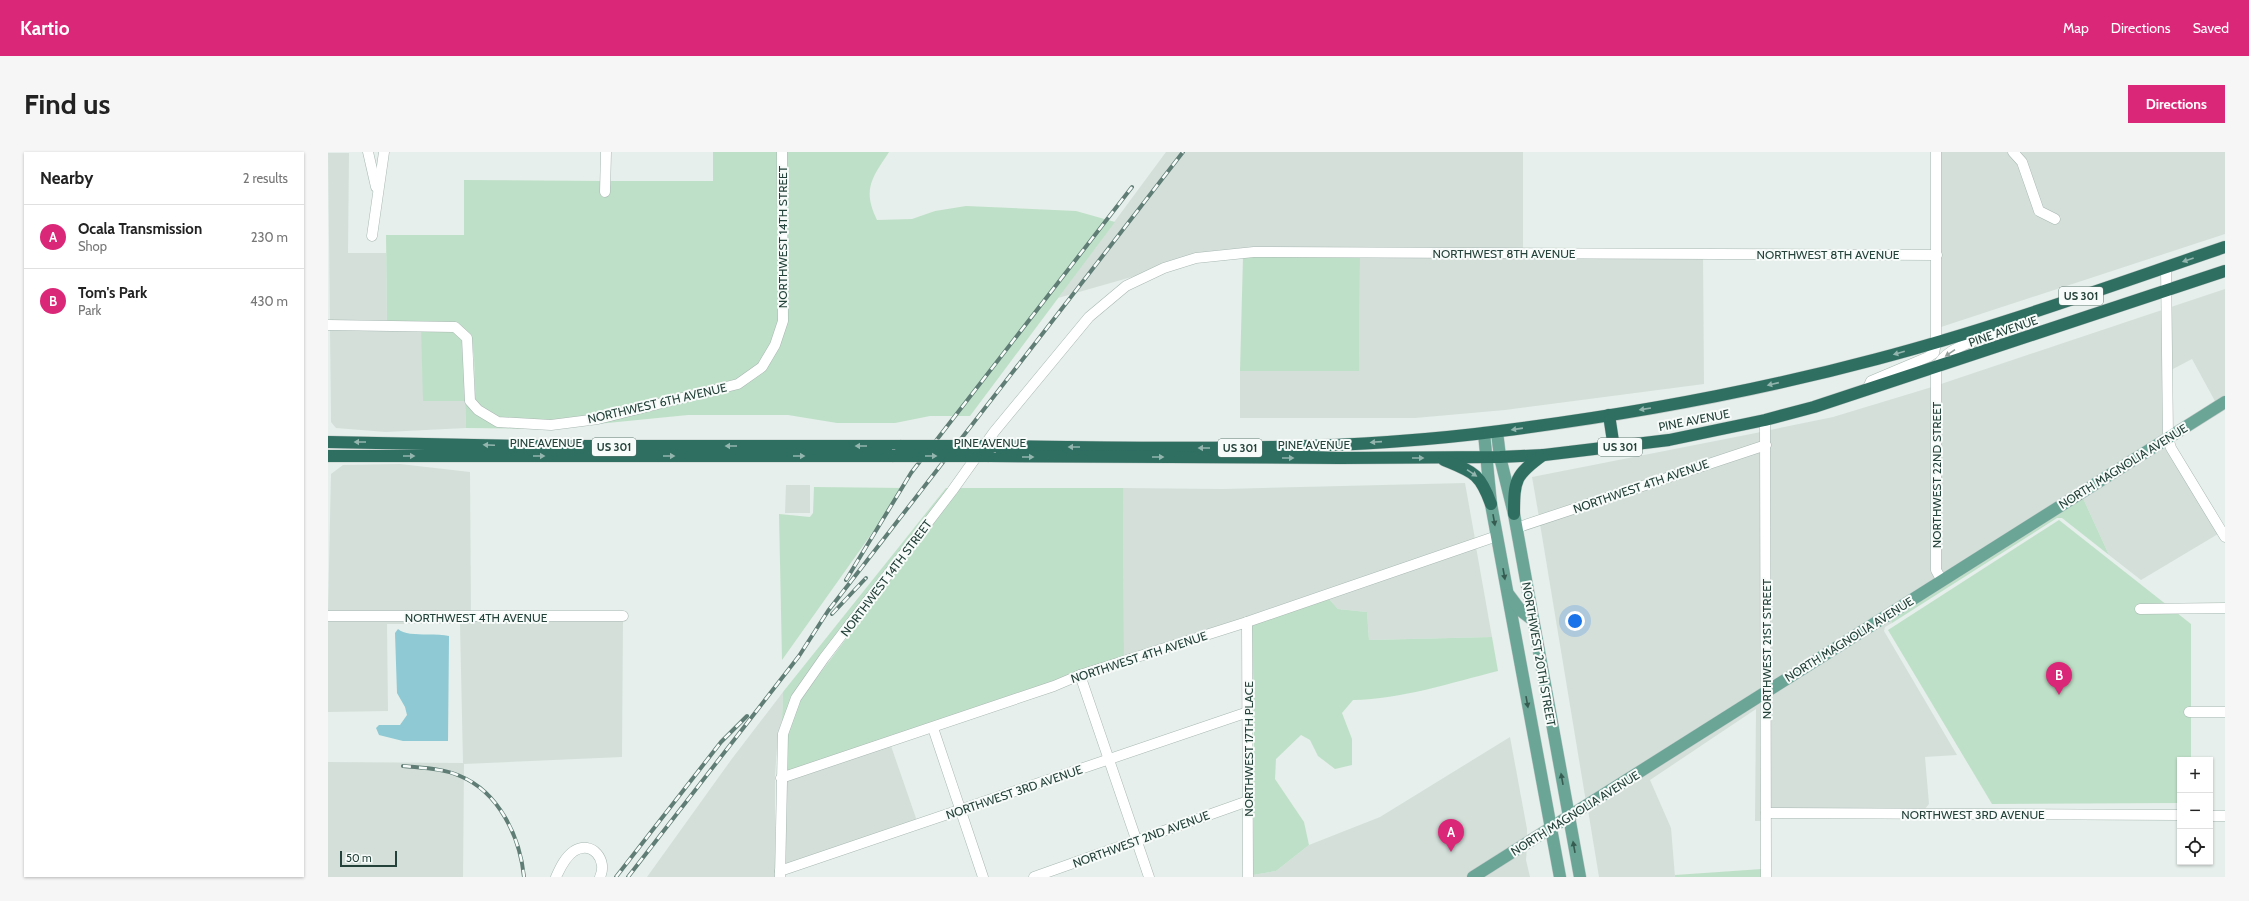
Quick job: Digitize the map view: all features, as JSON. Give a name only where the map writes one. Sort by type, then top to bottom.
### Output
[{"type":"highway","name":"PINE AVENUE","points":[[328,442],[523,446],[996,446],[1250,448],[1340,444],[1490,432],[1609,416],[1745,390],[1830,371],[1936,342],[2021,316],[2225,247]]},
{"type":"highway","name":"PINE AVENUE","points":[[328,456],[1485,458],[1544,455],[1614,448],[1669,440],[1765,420],[1936,368],[2225,271]]},
{"type":"highway","points":[[1609,416],[1614,448]]},
{"type":"highway","points":[[1340,444],[1340,458]]},
{"type":"highway","points":[[1514,514],[1514,488],[1518,477],[1528,466],[1544,455]]},
{"type":"highway","points":[[1439,458],[1469,470],[1479,477],[1485,487],[1491,504]]},
{"type":"main road","name":"NORTH MAGNOLIA AVENUE","points":[[1474,877],[2225,402]]},
{"type":"main road","name":"NORTHWEST 20TH STREET","points":[[1490,432],[1500,457],[1514,514],[1580,877]]},
{"type":"main road","name":"NORTHWEST 20TH STREET","points":[[1490,432],[1485,458],[1491,504],[1560,877]]},
{"type":"main road","points":[[1507,592],[1521,611],[1533,620]]},
{"type":"street","points":[[368,152],[378,193]]},
{"type":"street","points":[[372,236],[384,152]]},
{"type":"street","points":[[605,192],[606,152]]},
{"type":"street","name":"NORTHWEST 14TH STREET","points":[[782,152],[783,321]]},
{"type":"street","points":[[1867,390],[1872,380],[1928,357],[1934,353],[1936,342],[1937,255],[1936,152]]},
{"type":"street","points":[[2013,152],[2022,162],[2039,210],[2055,219]]},
{"type":"street","name":"NORTHWEST 8TH AVENUE","points":[[1089,317],[1126,286],[1164,268],[1196,258],[1220,254],[1270,252],[1937,255]]},
{"type":"street","points":[[2166,267],[2168,438],[2171,448],[2225,536]]},
{"type":"street","points":[[1936,368],[1940,361],[1952,351],[1984,337],[2021,316]]},
{"type":"street","name":"NORTHWEST 14TH STREET","points":[[780,874],[783,734],[796,698],[824,658],[952,491],[994,432],[1089,317]]},
{"type":"street","name":"NORTHWEST 6TH AVENUE","points":[[328,325],[455,327],[467,338],[470,401],[478,410],[498,422],[551,425],[598,420],[738,384],[762,367],[775,345],[783,321]]},
{"type":"street","name":"NORTHWEST 22ND STREET","points":[[1936,368],[1936,570],[1942,581]]},
{"type":"street","name":"NORTHWEST 21ST STREET","points":[[1765,420],[1766,877]]},
{"type":"street","name":"NORTHWEST 4TH AVENUE","points":[[1516,528],[1766,445]]},
{"type":"street","name":"NORTHWEST 4TH AVENUE","points":[[781,778],[933,728],[1054,686],[1080,675],[1247,622],[1497,536]]},
{"type":"street","points":[[2140,609],[2225,608]]},
{"type":"street","name":"NORTHWEST 4TH AVENUE","points":[[328,616],[623,616]]},
{"type":"street","name":"NORTHWEST 17TH PLACE","points":[[1247,622],[1248,877]]},
{"type":"street","points":[[1080,675],[1138,840],[1149,877]]},
{"type":"street","name":"NORTHWEST 3RD AVENUE","points":[[780,874],[1248,712]]},
{"type":"street","points":[[2189,712],[2225,712]]},
{"type":"street","points":[[933,728],[959,811],[983,877]]},
{"type":"street","name":"NORTHWEST 2ND AVENUE","points":[[1034,877],[1248,801]]},
{"type":"street","name":"NORTHWEST 3RD AVENUE","points":[[1766,813],[2177,815]]},
{"type":"street","points":[[2213,816],[2225,816]]},
{"type":"street","points":[[556,877],[569,855],[576,850],[583,849],[595,852],[600,856],[603,867],[600,877]]},
{"type":"shaded area","points":[[1166,152],[1523,152],[1523,249],[1220,250],[1195,254],[1135,276],[1058,298]]},
{"type":"shaded area","points":[[1940,152],[2007,152],[2018,164],[2037,214],[2057,224],[2061,217],[2043,208],[2018,152],[2225,152],[2225,234],[1941,327]]},
{"type":"shaded area","points":[[328,153],[349,153],[348,253],[386,253],[387,322],[330,321]]},
{"type":"shaded area","points":[[1360,257],[1703,257],[1704,384],[1505,410],[1415,418],[1240,418],[1240,371],[1359,371]]},
{"type":"shaded area","points":[[2225,289],[2225,397],[2216,403],[2192,359],[2171,370],[2171,307]]},
{"type":"shaded area","points":[[2162,310],[2164,435],[1944,575],[1941,569],[1941,384]]},
{"type":"shaded area","points":[[330,329],[421,330],[465,401],[466,428],[386,432],[336,428],[331,422]]},
{"type":"shaded area","points":[[1932,387],[1936,580],[1770,684],[1770,430],[1833,417]]},
{"type":"shaded area","points":[[1761,432],[1761,442],[1539,517],[1532,477]]},
{"type":"shaded area","points":[[2165,444],[2218,534],[2141,580],[2109,555],[2082,496]]},
{"type":"shaded area","points":[[1761,450],[1761,690],[1586,802],[1540,524]]},
{"type":"shaded area","points":[[400,464],[470,472],[471,613],[328,612],[331,474],[343,465]]},
{"type":"shaded area","points":[[1465,483],[1475,539],[1247,618],[1124,657],[1123,488],[1223,489]]},
{"type":"shaded area","points":[[786,485],[810,485],[810,513],[785,513]]},
{"type":"shaded area","points":[[1476,547],[1492,637],[1369,640],[1367,612],[1338,609],[1328,598]]},
{"type":"shaded area","points":[[1890,619],[1892,623],[1885,627],[1884,631],[1957,755],[1925,757],[1929,804],[1924,810],[1771,809],[1770,694]]},
{"type":"shaded area","points":[[328,620],[623,620],[622,757],[464,764],[463,877],[328,877],[328,762],[463,763],[460,624],[387,624],[388,711],[328,712]]},
{"type":"shaded area","points":[[783,692],[782,721],[778,734],[775,776],[775,877],[647,877],[731,760]]},
{"type":"shaded area","points":[[1761,699],[1762,821],[1755,821],[1756,709],[1650,780],[1671,828],[1675,877],[1599,877],[1588,810]]},
{"type":"shaded area","points":[[1510,737],[1527,829],[1527,838],[1466,877],[1253,877],[1253,875],[1276,871],[1309,845],[1380,817]]},
{"type":"shaded area","points":[[891,746],[917,821],[784,866],[785,781]]},
{"type":"shaded area","points":[[1527,848],[1526,860],[1530,877],[1481,877]]},
{"type":"green space","points":[[713,152],[778,152],[778,320],[771,343],[758,365],[735,381],[597,416],[551,421],[499,418],[481,408],[475,400],[474,356],[471,338],[458,324],[387,322],[386,235],[464,235],[464,180],[601,181],[601,196],[609,196],[610,181],[713,181]]},
{"type":"green space","points":[[787,152],[889,152],[878,169],[871,184],[870,200],[877,220],[912,219],[935,211],[966,206],[1076,211],[1115,222],[970,416],[930,416],[895,423],[837,423],[788,415],[688,415],[567,427],[739,388],[779,346]]},
{"type":"green space","points":[[1243,257],[1360,257],[1359,371],[1240,371]]},
{"type":"green space","points":[[421,330],[453,331],[462,340],[475,414],[549,429],[466,428],[465,401],[423,401]]},
{"type":"green space","points":[[814,487],[904,488],[782,660],[779,514],[810,517],[813,513]]},
{"type":"green space","points":[[946,488],[949,488],[782,721],[783,692]]},
{"type":"green space","points":[[959,488],[1123,488],[1124,657],[786,772],[787,734],[800,700]]},
{"type":"green space","points":[[2082,496],[2109,555],[2062,518],[2057,518],[1892,623],[1890,619]]},
{"type":"green space","points":[[2059,520],[2191,624],[2191,757],[2177,757],[2177,803],[1992,804],[1888,630]]},
{"type":"green space","points":[[1328,598],[1338,609],[1367,612],[1369,640],[1492,637],[1498,671],[1408,694],[1353,700],[1342,713],[1352,739],[1352,765],[1335,769],[1318,756],[1310,740],[1301,735],[1276,759],[1275,779],[1304,822],[1309,845],[1276,871],[1253,875],[1254,714],[1252,624]]},
{"type":"green space","points":[[1762,869],[1762,877],[1675,877],[1675,875]]},
{"type":"water","points":[[398,629],[402,632],[414,634],[449,636],[448,741],[403,741],[379,735],[376,728],[379,725],[400,725],[407,715],[405,707],[397,693],[395,633]]},
{"type":"railway","points":[[628,877],[799,656],[828,611],[1183,152]]},
{"type":"railway","points":[[846,580],[911,473],[1132,187]]},
{"type":"railway","points":[[832,614],[866,578]]},
{"type":"railway","points":[[616,877],[721,742],[747,716]]},
{"type":"railway","points":[[403,766],[453,773],[474,783],[486,793],[496,804],[512,832],[518,847],[524,877]]},
{"type":"place","name":"Tom's Park","points":[[2059,695]]},
{"type":"place","name":"Ocala Transmission","points":[[1451,852]]}]
